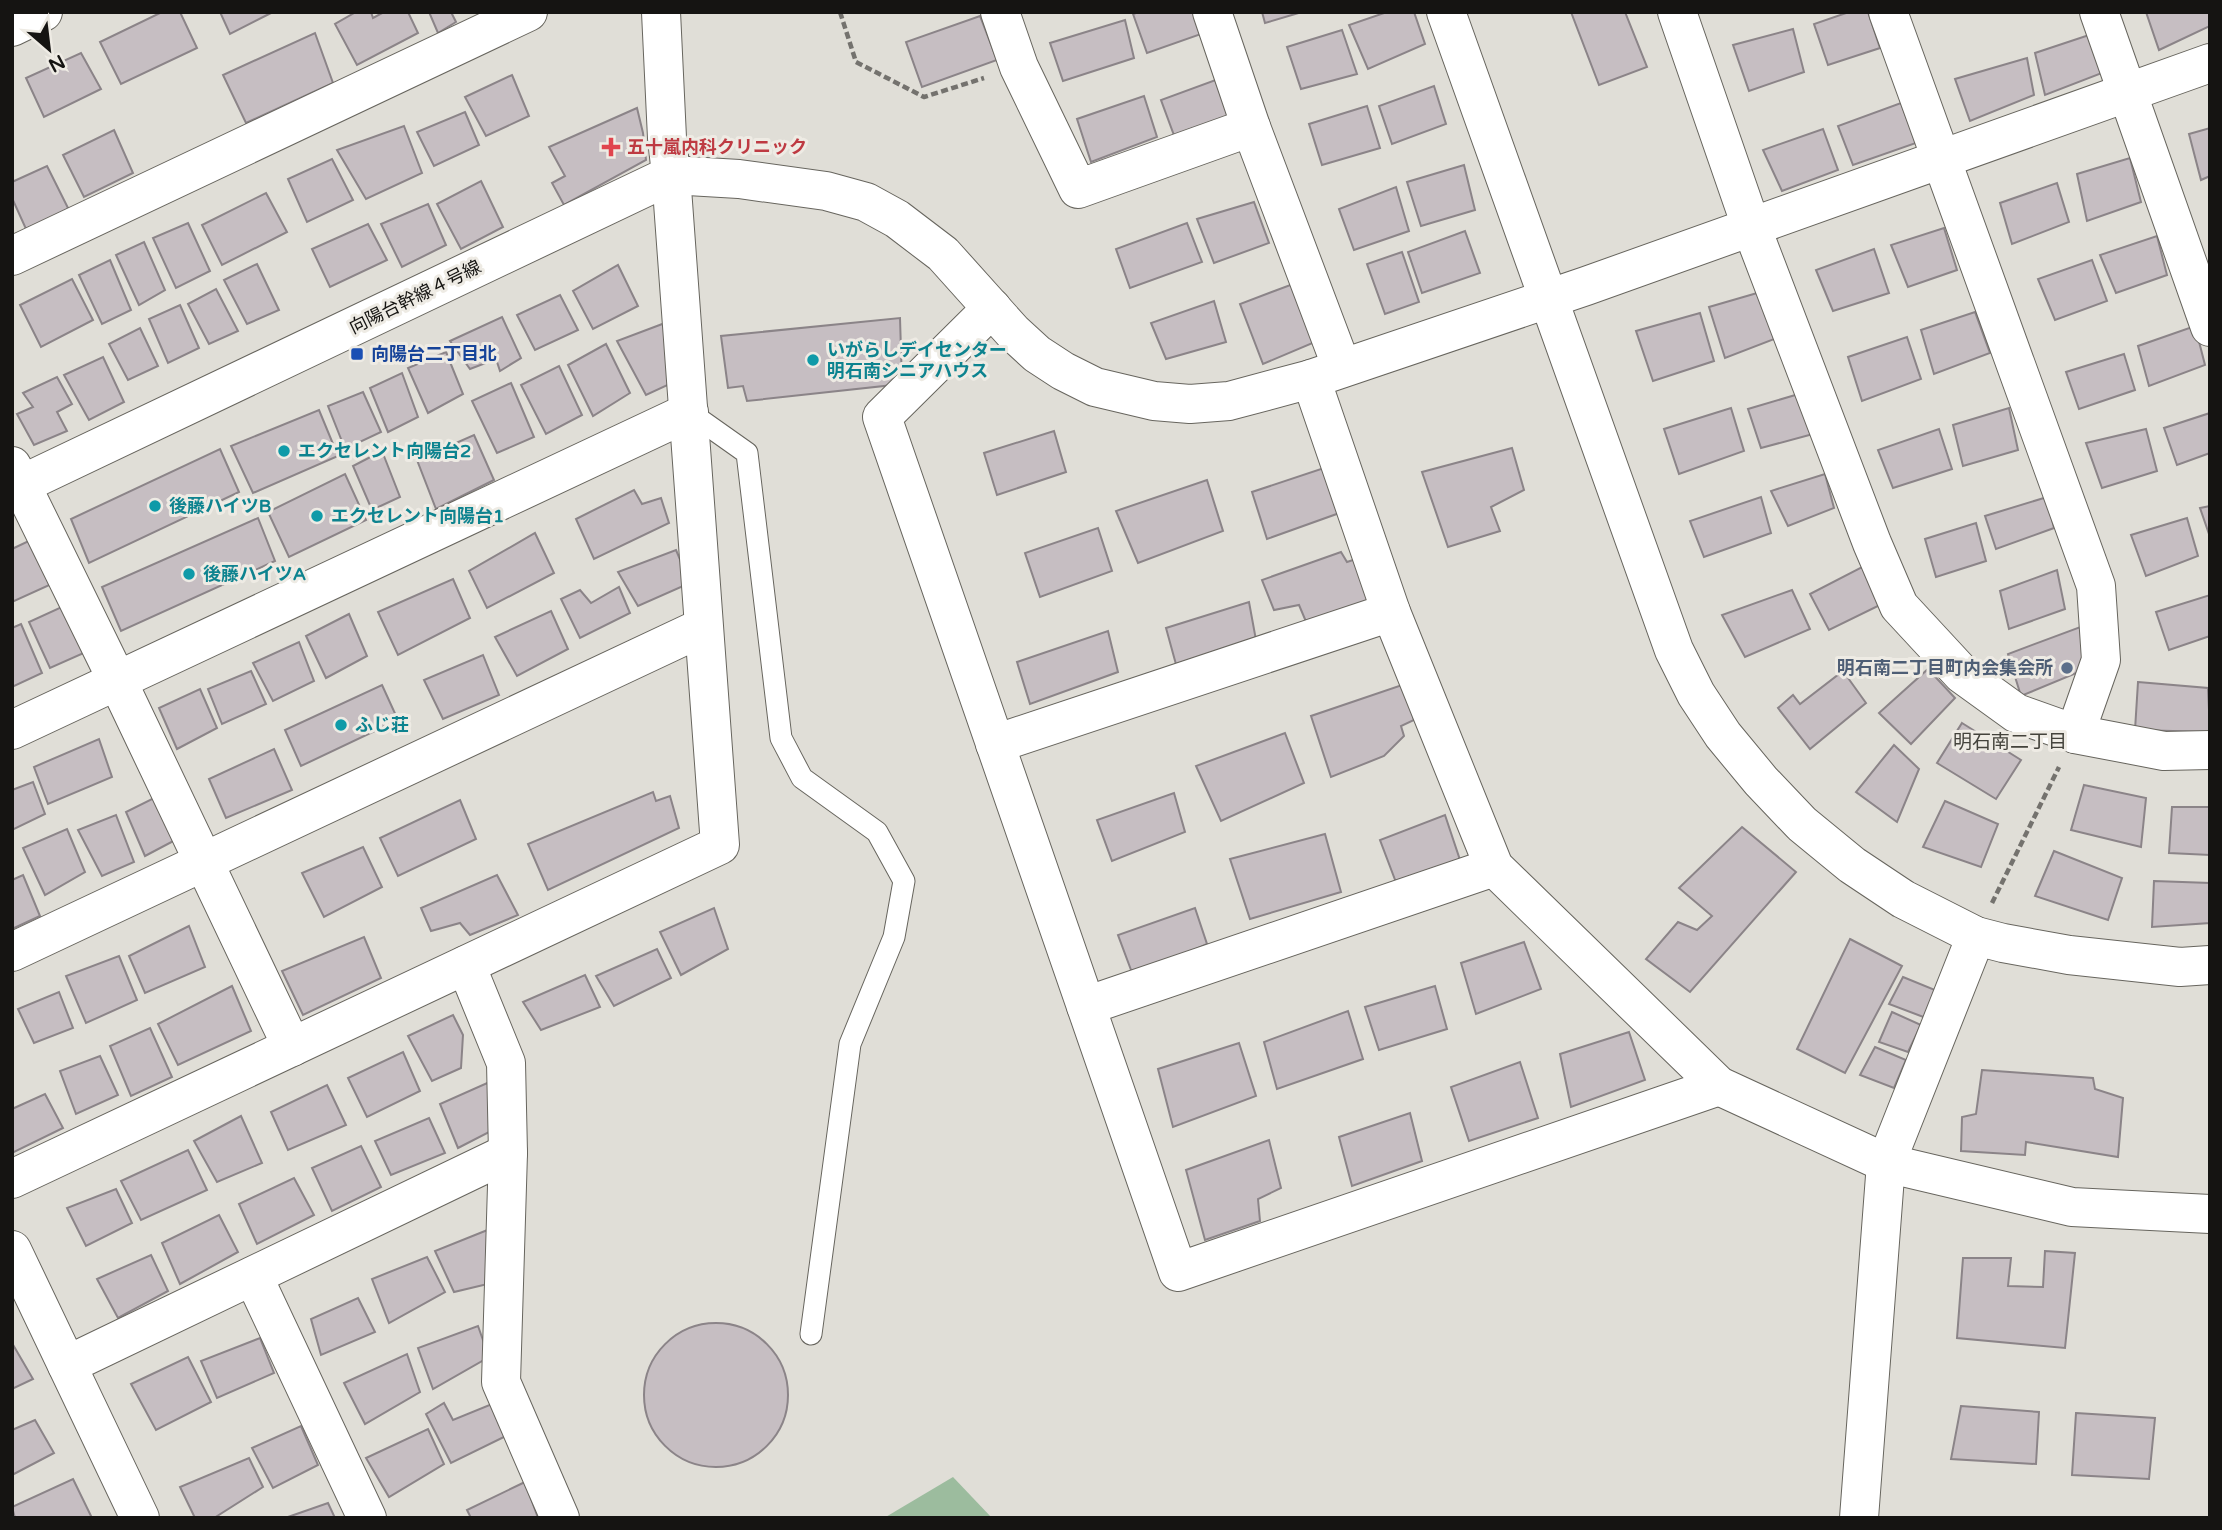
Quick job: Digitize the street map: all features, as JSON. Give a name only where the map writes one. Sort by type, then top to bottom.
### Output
[{"type":"street","points":[[12,27],[43,12]]},
{"type":"street","points":[[12,256],[528,12]]},
{"type":"street","points":[[12,1179],[720,845],[667,138],[661,12]]},
{"type":"street","points":[[1000,12],[1019,67],[1078,189],[1251,127]]},
{"type":"street","points":[[1212,12],[1251,127],[1327,374],[1391,612],[1494,867],[1719,1086],[1886,1163],[2072,1206],[2210,1214]]},
{"type":"street","points":[[1446,12],[1674,650],[1696,694],[1761,781],[1802,824],[1852,865],[1903,899],[1976,936],[2069,955],[2180,967],[2210,965]]},
{"type":"street","points":[[1677,12],[1751,226],[1872,543],[1899,606],[1962,674],[2016,713],[2075,734],[2164,751],[2210,751]]},
{"type":"street","points":[[1888,12],[2096,586],[2101,660],[2075,734]]},
{"type":"street","points":[[2099,12],[2210,327]]},
{"type":"street","points":[[671,174],[739,179],[826,191],[866,202],[921,235],[943,254],[1013,332],[1037,354],[1063,371],[1096,387],[1126,395],[1190,404],[1229,401],[1327,374],[2210,63]]},
{"type":"street","name":"向陽台幹線４号線","points":[[15,480],[671,174]]},
{"type":"street","points":[[992,308],[882,417],[1178,1272],[1719,1086]]},
{"type":"street","points":[[12,730],[689,412]]},
{"type":"street","points":[[15,480],[117,680],[292,1047]]},
{"type":"street","points":[[995,744],[1391,612]]},
{"type":"street","points":[[12,952],[703,627]]},
{"type":"street","points":[[1086,1006],[1494,867]]},
{"type":"street","points":[[1859,1518],[1886,1163],[1976,936]]},
{"type":"street","points":[[466,965],[506,1063],[508,1153],[501,1382],[560,1518]]},
{"type":"street","points":[[67,1365],[508,1153]]},
{"type":"street","points":[[12,1250],[140,1518]]},
{"type":"street","points":[[253,1276],[366,1518]]},
{"type":"lane","points":[[689,412],[747,453],[781,738],[802,778],[877,832],[904,881],[894,937],[850,1044],[811,1334]]},
{"type":"path","points":[[840,12],[856,62],[924,97],[1019,67]]},
{"type":"path","points":[[1976,936],[2075,734]]},
{"type":"green space","points":[[953,1477],[992,1518],[884,1518]]},
{"type":"building","points":[[162,12],[180,12],[197,48],[121,84],[100,42]]},
{"type":"building","points":[[220,12],[273,12],[230,34]]},
{"type":"building","points":[[356,12],[371,12],[373,18],[384,12],[408,12],[418,33],[357,65],[335,24]]},
{"type":"building","points":[[429,12],[451,12],[456,22],[438,33]]},
{"type":"building","points":[[1197,12],[1204,33],[1147,53],[1133,14]]},
{"type":"building","points":[[1262,12],[1302,12],[1265,23]]},
{"type":"building","points":[[1387,12],[1414,12],[1425,44],[1368,69],[1349,25]]},
{"type":"building","points":[[1571,12],[1625,12],[1647,67],[1599,85]]},
{"type":"building","points":[[1849,12],[1868,12],[1880,48],[1828,65],[1814,24]]},
{"type":"building","points":[[2146,12],[2209,12],[2210,26],[2159,50]]},
{"type":"building","points":[[980,16],[997,60],[922,87],[906,42]]},
{"type":"building","points":[[1125,20],[1134,58],[1063,81],[1050,43]]},
{"type":"building","points":[[1793,29],[1804,72],[1749,91],[1733,45]]},
{"type":"building","points":[[1342,30],[1357,74],[1301,89],[1287,47]]},
{"type":"building","points":[[315,33],[333,83],[246,123],[223,75]]},
{"type":"building","points":[[2089,35],[2102,73],[2045,95],[2035,53]]},
{"type":"building","points":[[81,53],[101,89],[44,117],[26,78]]},
{"type":"building","points":[[2027,58],[2034,95],[1970,121],[1955,79]]},
{"type":"building","points":[[512,75],[529,116],[486,136],[465,97]]},
{"type":"building","points":[[1221,78],[1233,119],[1175,138],[1161,100]]},
{"type":"building","points":[[1434,86],[1446,124],[1392,144],[1379,106]]},
{"type":"building","points":[[1144,96],[1157,137],[1091,162],[1077,119]]},
{"type":"building","points":[[1901,103],[1916,143],[1853,165],[1838,126]]},
{"type":"building","points":[[1367,106],[1380,148],[1322,165],[1309,124]]},
{"type":"building","points":[[637,108],[646,160],[564,205],[552,183],[565,176],[549,147]]},
{"type":"building","points":[[465,112],[479,145],[434,166],[417,132]]},
{"type":"building","points":[[404,126],[422,173],[366,199],[337,150]]},
{"type":"building","points":[[2210,128],[2210,176],[2201,180],[2189,134]]},
{"type":"building","points":[[1823,129],[1838,170],[1782,191],[1763,150]]},
{"type":"building","points":[[114,130],[133,173],[84,197],[63,155]]},
{"type":"building","points":[[2130,158],[2141,202],[2087,221],[2077,174]]},
{"type":"building","points":[[332,159],[353,200],[307,222],[288,179]]},
{"type":"building","points":[[1464,165],[1475,210],[1421,226],[1407,182]]},
{"type":"building","points":[[47,166],[69,210],[26,229],[12,198],[12,182]]},
{"type":"building","points":[[481,181],[503,227],[461,249],[437,204]]},
{"type":"building","points":[[2057,183],[2069,222],[2012,244],[2000,203]]},
{"type":"building","points":[[1396,187],[1409,231],[1354,250],[1339,209]]},
{"type":"building","points":[[266,193],[287,232],[222,265],[202,225]]},
{"type":"building","points":[[1254,202],[1269,243],[1214,263],[1197,219]]},
{"type":"building","points":[[428,204],[446,245],[402,267],[381,224]]},
{"type":"building","points":[[188,223],[210,271],[176,288],[153,238]]},
{"type":"building","points":[[1187,223],[1202,262],[1130,288],[1116,249]]},
{"type":"building","points":[[368,224],[387,260],[330,287],[312,249]]},
{"type":"building","points":[[1944,228],[1957,270],[1908,287],[1891,245]]},
{"type":"building","points":[[1465,231],[1480,273],[1422,293],[1408,252]]},
{"type":"building","points":[[2157,236],[2167,275],[2116,293],[2100,255]]},
{"type":"building","points":[[144,242],[165,290],[139,305],[116,255]]},
{"type":"building","points":[[1874,249],[1889,293],[1833,311],[1816,270]]},
{"type":"building","points":[[1402,252],[1419,302],[1385,314],[1367,264]]},
{"type":"building","points":[[110,260],[131,310],[102,324],[79,275]]},
{"type":"building","points":[[2092,260],[2107,301],[2055,320],[2038,279]]},
{"type":"building","points":[[257,264],[279,310],[247,324],[224,280]]},
{"type":"building","points":[[618,265],[638,306],[593,329],[573,291]]},
{"type":"building","points":[[72,279],[93,320],[41,347],[20,305]]},
{"type":"building","points":[[1293,284],[1315,342],[1263,364],[1240,304]]},
{"type":"building","points":[[216,289],[238,331],[209,344],[188,304]]},
{"type":"building","points":[[1764,291],[1777,338],[1725,358],[1709,307]]},
{"type":"building","points":[[560,295],[578,330],[535,350],[517,315]]},
{"type":"building","points":[[1214,301],[1226,342],[1166,359],[1151,323]]},
{"type":"building","points":[[180,305],[199,348],[168,363],[149,319]]},
{"type":"building","points":[[1975,312],[1990,353],[1934,374],[1921,330]]},
{"type":"building","points":[[1700,313],[1714,361],[1653,381],[1636,331]]},
{"type":"building","points":[[502,317],[521,358],[500,371],[496,359],[470,369],[450,341]]},
{"type":"building","name":"いがらしデイセンター 明石南シニアハウス","points":[[900,318],[902,384],[747,401],[743,386],[728,388],[721,336]]},
{"type":"building","points":[[665,323],[672,383],[646,395],[617,341]]},
{"type":"building","points":[[2195,326],[2205,365],[2149,386],[2138,346]]},
{"type":"building","points":[[140,328],[158,366],[128,380],[109,344]]},
{"type":"building","points":[[1907,337],[1921,379],[1862,401],[1848,357]]},
{"type":"building","points":[[606,344],[630,393],[593,416],[568,365]]},
{"type":"building","points":[[446,352],[463,394],[428,413],[408,368]]},
{"type":"building","points":[[2124,354],[2135,390],[2079,409],[2066,372]]},
{"type":"building","points":[[103,357],[124,402],[89,420],[64,375]]},
{"type":"building","points":[[559,366],[582,415],[546,434],[521,385]]},
{"type":"building","points":[[402,373],[418,417],[388,432],[370,388]]},
{"type":"building","points":[[57,377],[72,404],[57,412],[67,431],[34,445],[17,414],[33,407],[23,393]]},
{"type":"building","points":[[511,383],[534,437],[497,453],[472,401]]},
{"type":"building","points":[[363,392],[381,432],[345,449],[328,406]]},
{"type":"building","points":[[1802,393],[1813,434],[1761,448],[1748,409]]},
{"type":"building","points":[[1731,408],[1744,451],[1679,474],[1664,429]]},
{"type":"building","points":[[2009,408],[2018,450],[1963,466],[1953,425]]},
{"type":"building","name":"エクセレント向陽台2","points":[[319,410],[338,456],[253,493],[231,446]]},
{"type":"building","points":[[2210,413],[2210,453],[2177,465],[2164,428]]},
{"type":"building","points":[[1939,429],[1952,469],[1893,488],[1878,450]]},
{"type":"building","points":[[2146,429],[2157,471],[2102,488],[2086,443]]},
{"type":"building","points":[[1054,431],[1066,472],[997,495],[984,453]]},
{"type":"building","points":[[474,435],[494,480],[436,509],[417,460]]},
{"type":"building","points":[[1512,448],[1524,490],[1491,507],[1500,531],[1448,547],[1422,472]]},
{"type":"building","name":"後藤ハイツB","points":[[220,449],[239,492],[89,563],[71,519]]},
{"type":"building","points":[[382,451],[400,497],[372,510],[353,466]]},
{"type":"building","points":[[1333,465],[1345,511],[1267,539],[1252,492]]},
{"type":"building","name":"エクセレント向陽台1","points":[[345,474],[366,520],[289,557],[268,512]]},
{"type":"building","points":[[1825,474],[1834,508],[1788,526],[1771,491]]},
{"type":"building","points":[[1207,480],[1223,531],[1138,563],[1116,511]]},
{"type":"building","points":[[634,490],[642,504],[661,498],[669,523],[594,559],[576,519]]},
{"type":"building","points":[[1761,497],[1771,533],[1704,557],[1690,521]]},
{"type":"building","points":[[2047,497],[2054,528],[1996,549],[1985,516]]},
{"type":"building","points":[[2210,506],[2210,537],[2200,508]]},
{"type":"building","name":"後藤ハイツA","points":[[258,518],[275,561],[121,631],[102,587]]},
{"type":"building","points":[[2187,518],[2198,556],[2146,576],[2131,535]]},
{"type":"building","points":[[1976,523],[1986,561],[1936,577],[1925,539]]},
{"type":"building","points":[[1098,528],[1112,571],[1040,597],[1025,553]]},
{"type":"building","points":[[535,533],[554,573],[487,608],[469,571]]},
{"type":"building","points":[[37,537],[56,582],[12,602],[12,549]]},
{"type":"building","points":[[676,550],[690,583],[638,606],[618,572]]},
{"type":"building","points":[[1341,552],[1347,562],[1365,556],[1376,599],[1307,624],[1299,605],[1274,610],[1262,580]]},
{"type":"building","points":[[1864,566],[1882,604],[1829,630],[1810,594]]},
{"type":"building","points":[[2057,570],[2065,609],[2009,629],[2000,591]]},
{"type":"building","points":[[453,579],[470,618],[398,655],[378,612]]},
{"type":"building","points":[[619,587],[630,613],[580,638],[561,599],[580,590],[591,603]]},
{"type":"building","points":[[1792,590],[1810,629],[1745,657],[1722,615]]},
{"type":"building","points":[[2210,595],[2210,636],[2169,650],[2156,612]]},
{"type":"building","points":[[1249,602],[1256,640],[1177,668],[1166,628]]},
{"type":"building","points":[[66,605],[86,652],[50,668],[29,622]]},
{"type":"building","points":[[551,611],[568,649],[517,676],[495,637]]},
{"type":"building","points":[[349,614],[367,656],[326,678],[306,636]]},
{"type":"building","points":[[21,624],[42,673],[12,687],[12,628]]},
{"type":"building","points":[[2083,626],[2091,667],[2021,696],[2008,654]]},
{"type":"building","points":[[1108,631],[1118,672],[1030,704],[1017,662]]},
{"type":"building","points":[[299,642],[314,681],[273,701],[253,663]]},
{"type":"building","points":[[483,655],[499,695],[443,719],[424,680]]},
{"type":"building","points":[[1928,669],[1955,698],[1911,744],[1879,713]]},
{"type":"building","points":[[251,671],[266,704],[222,724],[208,689]]},
{"type":"building","points":[[1843,671],[1866,703],[1810,749],[1778,708],[1793,695],[1800,704]]},
{"type":"building","points":[[2138,682],[2208,688],[2210,732],[2135,730]]},
{"type":"building","points":[[1405,684],[1414,720],[1401,726],[1404,736],[1384,756],[1331,777],[1311,716]]},
{"type":"building","name":"ふじ荘","points":[[382,685],[398,720],[301,766],[285,730]]},
{"type":"building","points":[[200,689],[217,728],[177,749],[159,708]]},
{"type":"building","points":[[1962,723],[2021,760],[1996,799],[1937,763]]},
{"type":"building","points":[[1285,733],[1304,783],[1221,821],[1196,766]]},
{"type":"building","points":[[99,739],[112,777],[48,804],[34,767]]},
{"type":"building","points":[[1894,745],[1919,769],[1897,822],[1856,792]]},
{"type":"building","points":[[274,749],[292,790],[226,818],[209,779]]},
{"type":"building","points":[[33,782],[45,814],[12,830],[12,790]]},
{"type":"building","points":[[2084,785],[2146,798],[2141,847],[2071,830]]},
{"type":"building","points":[[653,792],[656,801],[670,796],[679,828],[548,890],[528,844]]},
{"type":"building","points":[[1174,793],[1185,832],[1112,861],[1097,820]]},
{"type":"building","points":[[162,794],[181,837],[145,856],[126,812]]},
{"type":"building","points":[[460,800],[476,839],[398,876],[380,838]]},
{"type":"building","points":[[1945,801],[1998,824],[1981,867],[1923,847]]},
{"type":"building","points":[[2172,807],[2210,807],[2210,855],[2169,853]]},
{"type":"building","points":[[116,815],[134,862],[102,876],[78,830]]},
{"type":"building","points":[[1445,815],[1460,860],[1397,885],[1380,840]]},
{"type":"building","points":[[1742,827],[1796,872],[1690,992],[1646,959],[1678,922],[1697,930],[1712,916],[1679,888]]},
{"type":"building","points":[[67,829],[85,872],[45,895],[23,848]]},
{"type":"building","points":[[1325,834],[1341,892],[1250,919],[1230,859]]},
{"type":"building","points":[[363,847],[382,887],[324,917],[302,873]]},
{"type":"building","points":[[2054,851],[2122,878],[2108,920],[2035,896]]},
{"type":"building","points":[[23,875],[40,916],[12,929],[12,880]]},
{"type":"building","points":[[497,875],[518,915],[470,935],[460,923],[431,931],[421,908]]},
{"type":"building","points":[[2154,881],[2210,883],[2210,923],[2152,927]]},
{"type":"building","points":[[714,908],[728,949],[681,975],[660,932]]},
{"type":"building","points":[[1195,908],[1207,944],[1134,978],[1118,935]]},
{"type":"building","points":[[189,926],[205,967],[145,993],[129,956]]},
{"type":"building","points":[[364,937],[381,978],[303,1015],[282,971]]},
{"type":"building","points":[[1850,939],[1902,966],[1845,1073],[1797,1049]]},
{"type":"building","points":[[1524,942],[1541,989],[1476,1014],[1461,963]]},
{"type":"building","points":[[657,949],[671,978],[614,1006],[596,976]]},
{"type":"building","points":[[119,956],[137,1000],[86,1023],[66,976]]},
{"type":"building","points":[[585,975],[600,1007],[541,1030],[523,1002]]},
{"type":"building","points":[[1903,977],[1935,990],[1926,1018],[1889,1004]]},
{"type":"building","points":[[232,986],[251,1031],[178,1065],[158,1024]]},
{"type":"building","points":[[1435,986],[1447,1029],[1379,1050],[1365,1007]]},
{"type":"building","points":[[59,992],[73,1028],[34,1043],[18,1009]]},
{"type":"building","points":[[1348,1011],[1363,1059],[1277,1089],[1264,1042]]},
{"type":"building","points":[[1892,1012],[1921,1025],[1908,1052],[1879,1042]]},
{"type":"building","points":[[453,1015],[463,1035],[461,1068],[432,1081],[408,1036]]},
{"type":"building","points":[[150,1028],[172,1077],[131,1096],[110,1046]]},
{"type":"building","points":[[1629,1032],[1645,1080],[1571,1107],[1560,1054]]},
{"type":"building","points":[[1239,1043],[1256,1096],[1173,1127],[1158,1069]]},
{"type":"building","points":[[1875,1047],[1906,1060],[1894,1088],[1860,1075]]},
{"type":"building","points":[[403,1052],[420,1091],[367,1117],[348,1078]]},
{"type":"building","points":[[100,1056],[118,1095],[76,1114],[60,1071]]},
{"type":"building","points":[[1520,1062],[1538,1118],[1469,1141],[1451,1087]]},
{"type":"building","points":[[1982,1070],[2093,1078],[2095,1089],[2123,1098],[2118,1157],[2026,1142],[2025,1155],[1961,1151],[1962,1117],[1976,1114]]},
{"type":"building","points":[[494,1080],[499,1127],[458,1148],[440,1104]]},
{"type":"building","points":[[327,1085],[346,1125],[288,1150],[271,1112]]},
{"type":"building","points":[[45,1094],[63,1128],[12,1153],[12,1109]]},
{"type":"building","points":[[1410,1113],[1422,1161],[1352,1186],[1339,1137]]},
{"type":"building","points":[[241,1116],[262,1163],[217,1182],[194,1141]]},
{"type":"building","points":[[429,1118],[445,1153],[391,1175],[375,1141]]},
{"type":"building","points":[[1269,1140],[1281,1188],[1258,1199],[1260,1221],[1205,1240],[1186,1170]]},
{"type":"building","points":[[361,1146],[381,1187],[332,1211],[312,1168]]},
{"type":"building","points":[[188,1150],[207,1190],[141,1220],[121,1181]]},
{"type":"building","points":[[294,1178],[314,1215],[257,1244],[239,1204]]},
{"type":"building","points":[[116,1189],[132,1223],[86,1246],[67,1208]]},
{"type":"building","points":[[219,1215],[238,1252],[180,1284],[162,1243]]},
{"type":"building","points":[[490,1229],[496,1282],[454,1292],[435,1251]]},
{"type":"building","points":[[2045,1251],[2075,1253],[2065,1348],[1957,1338],[1963,1258],[2011,1258],[2008,1286],[2043,1287]]},
{"type":"building","points":[[151,1255],[168,1291],[118,1318],[97,1279]]},
{"type":"building","points":[[427,1257],[445,1292],[389,1323],[372,1279]]},
{"type":"building","points":[[358,1298],[375,1332],[321,1355],[311,1319]]},
{"type":"building","points":[[716,1323],[743,1329],[767,1344],[782,1368],[788,1395],[782,1422],[767,1446],[743,1461],[716,1467],[689,1461],[665,1446],[650,1422],[644,1395],[650,1368],[665,1344],[689,1329]]},
{"type":"building","points":[[478,1326],[489,1357],[433,1389],[418,1348]]},
{"type":"building","points":[[260,1338],[274,1373],[217,1398],[201,1361]]},
{"type":"building","points":[[12,1343],[33,1379],[12,1389]]},
{"type":"building","points":[[407,1354],[420,1392],[365,1424],[344,1383]]},
{"type":"building","points":[[188,1357],[211,1402],[156,1430],[131,1384]]},
{"type":"building","points":[[444,1403],[453,1420],[492,1404],[508,1435],[451,1463],[426,1414]]},
{"type":"building","points":[[1961,1406],[2039,1412],[2036,1464],[1951,1459]]},
{"type":"building","points":[[2076,1413],[2155,1418],[2149,1479],[2072,1475]]},
{"type":"building","points":[[35,1420],[54,1453],[12,1475],[12,1430]]},
{"type":"building","points":[[301,1426],[318,1465],[273,1488],[252,1448]]},
{"type":"building","points":[[428,1429],[444,1464],[389,1497],[366,1458]]},
{"type":"building","points":[[249,1458],[263,1487],[214,1518],[195,1518],[180,1487]]},
{"type":"building","points":[[73,1479],[92,1518],[15,1518],[12,1507]]},
{"type":"building","points":[[525,1482],[538,1518],[471,1518],[467,1510]]},
{"type":"building","points":[[328,1503],[335,1518],[285,1518]]},
{"type":"place","name":"五十嵐内科クリニック","points":[[611,147]]},
{"type":"place","name":"向陽台二丁目北","points":[[357,354]]},
{"type":"place","name":"いがらしデイセンター 明石南シニアハウス","points":[[813,360]]},
{"type":"place","name":"エクセレント向陽台2","points":[[284,451]]},
{"type":"place","name":"後藤ハイツB","points":[[155,506]]},
{"type":"place","name":"エクセレント向陽台1","points":[[317,516]]},
{"type":"place","name":"後藤ハイツA","points":[[189,574]]},
{"type":"place","name":"明石南二丁目町内会集会所","points":[[2067,668]]},
{"type":"place","name":"ふじ荘","points":[[341,725]]},
{"type":"district","name":"明石南二丁目","points":[[2010,741]]}]
